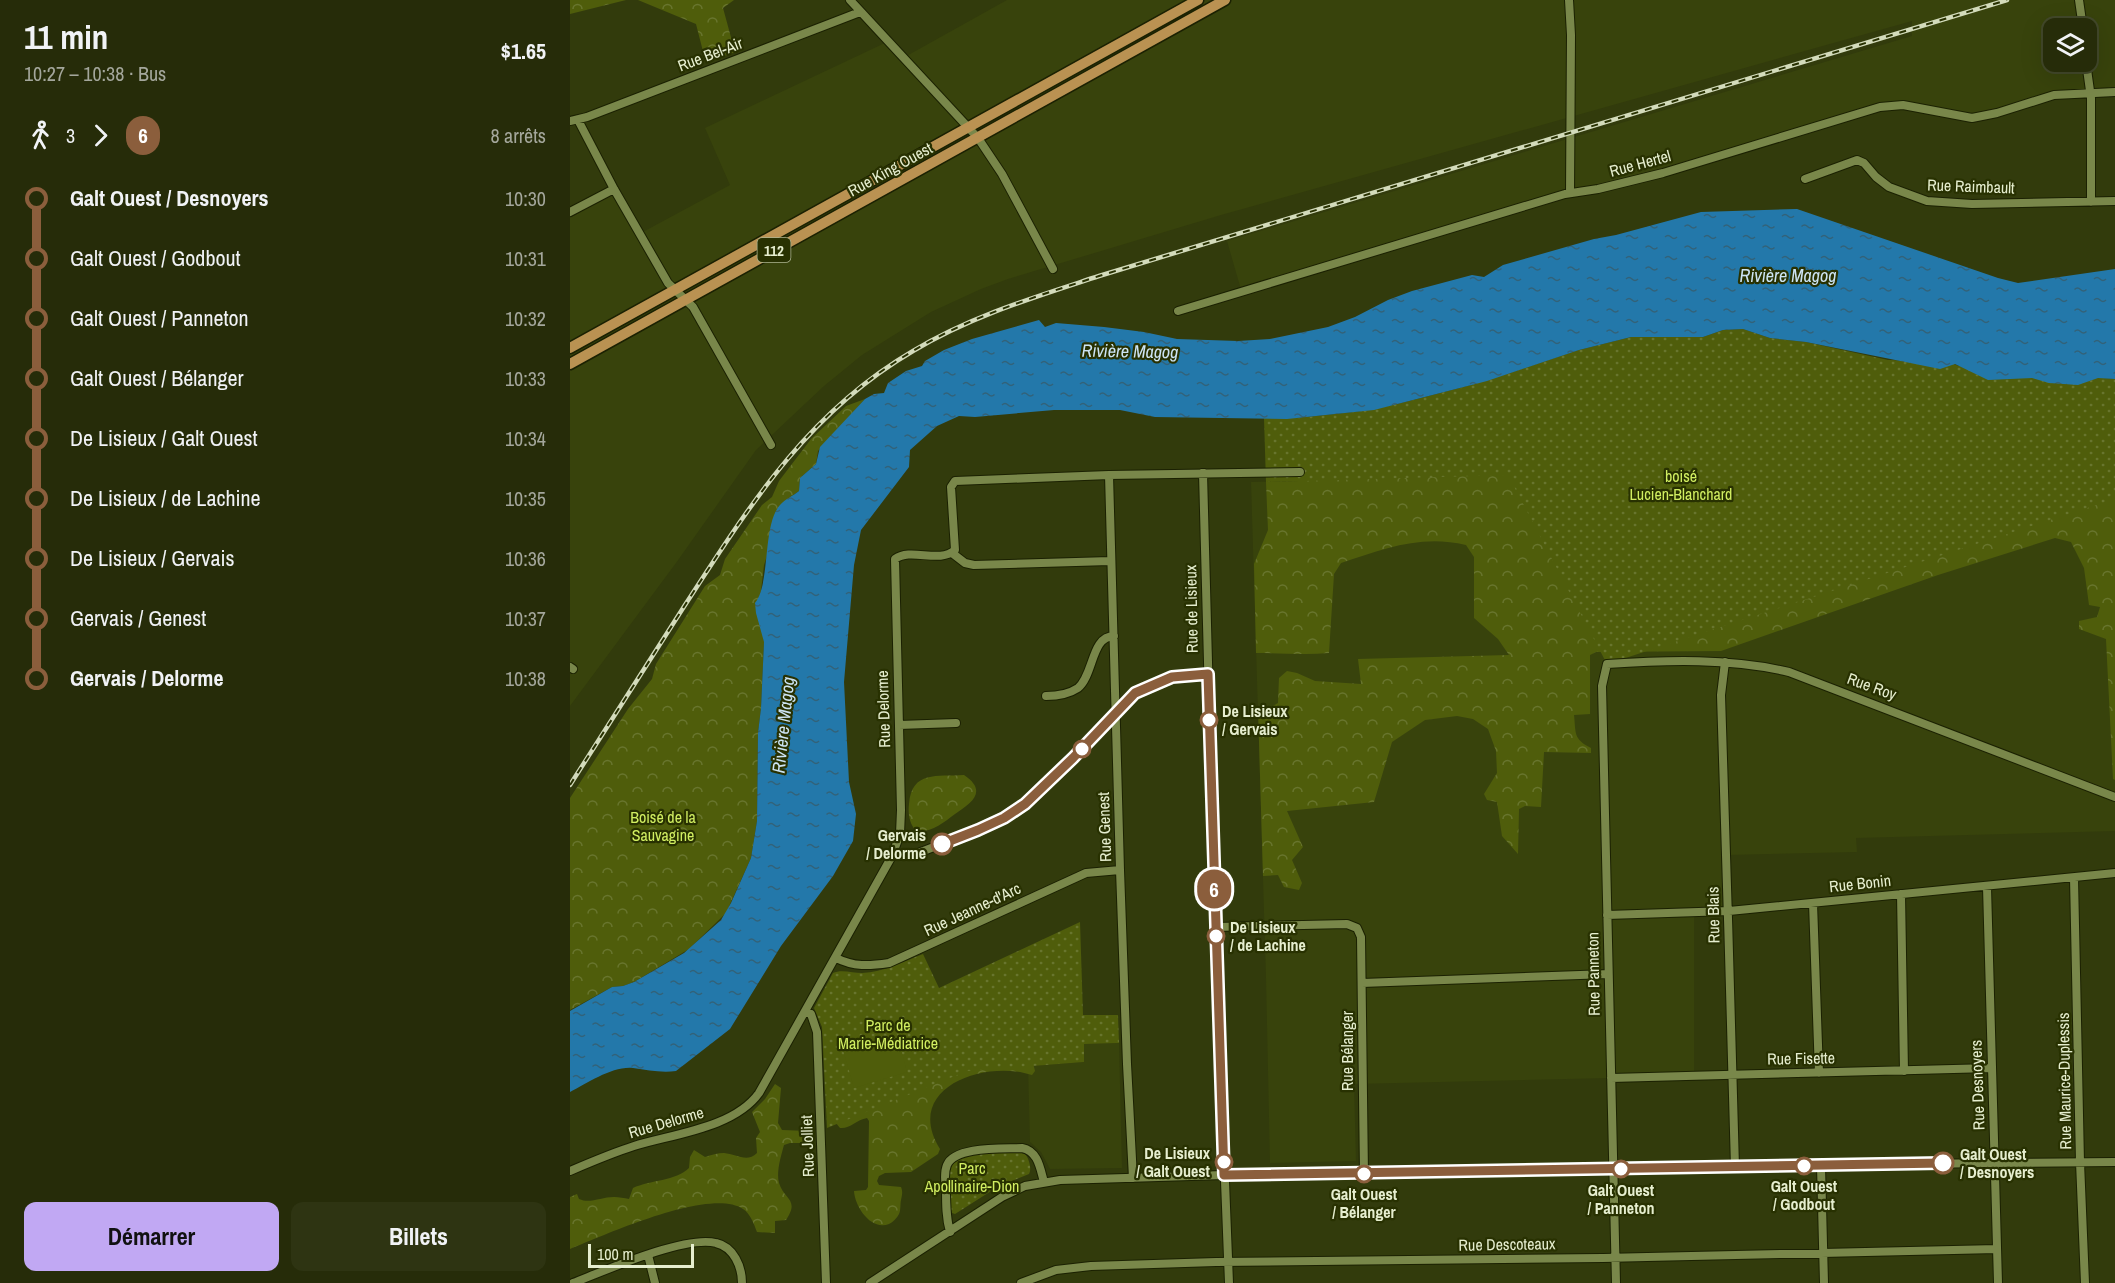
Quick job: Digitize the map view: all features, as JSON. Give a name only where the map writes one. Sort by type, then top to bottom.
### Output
[{"type":"main road","name":"Rue King Ouest","points":[[570,348],[1198,0]]},
{"type":"main road","name":"Rue King Ouest","points":[[570,364],[1226,0]]},
{"type":"street","points":[[850,0],[978,138],[1002,174],[1053,269]]},
{"type":"street","points":[[1569,0],[1571,35],[1570,193]]},
{"type":"street","points":[[2079,0],[2082,18]]},
{"type":"street","name":"Rue Bel-Air","points":[[574,120],[860,12]]},
{"type":"street","points":[[2088,72],[2091,92],[2091,202]]},
{"type":"street","name":"Rue Hertel","points":[[1178,311],[1570,193],[1598,189],[1663,173],[1880,107],[1903,105],[1972,117],[1997,113],[2046,96],[2115,92]]},
{"type":"street","points":[[574,120],[664,277],[674,291],[686,299],[715,343],[771,445]]},
{"type":"street","name":"Rue Raimbault","points":[[1805,179],[1857,160],[1864,163],[1889,187],[1928,201],[1972,204],[2115,201]]},
{"type":"street","points":[[570,213],[614,189]]},
{"type":"street","points":[[1110,561],[975,565],[965,563],[952,553],[955,545],[951,487],[955,481],[1109,475],[1300,472]]},
{"type":"street","name":"Rue de Lisieux","points":[[1203,473],[1215,927],[1229,1283]]},
{"type":"street","name":"Rue Genest","points":[[1109,475],[1120,870],[1133,1178]]},
{"type":"street","name":"Rue Delorme","points":[[570,1171],[633,1146],[717,1123],[744,1109],[759,1094],[836,958],[897,843],[901,824],[895,559],[902,555],[952,553]]},
{"type":"street","points":[[1046,696],[1058,696],[1078,688],[1084,682],[1101,641],[1107,636],[1114,636]]},
{"type":"street","name":"Rue Roy","points":[[1607,664],[1725,662],[1759,665],[1789,672],[2115,797]]},
{"type":"street","name":"Rue Blais","points":[[1725,662],[1721,695],[1735,1167]]},
{"type":"street","name":"Rue Panneton","points":[[1607,664],[1602,686],[1616,1283]]},
{"type":"street","points":[[892,856],[913,855],[1004,818],[1025,804],[1050,781],[1135,693],[1158,682],[1185,675],[1208,674]]},
{"type":"street","points":[[899,725],[956,723]]},
{"type":"street","name":"Rue Jeanne-d'Arc","points":[[836,958],[862,966],[889,963],[1086,873],[1120,870]]},
{"type":"street","name":"Rue Bonin","points":[[1607,915],[1729,911],[2115,873]]},
{"type":"street","name":"Rue Maurice-Duplessis","points":[[2074,878],[2085,1283]]},
{"type":"street","name":"Rue Desnoyers","points":[[1987,887],[1998,1283]]},
{"type":"street","points":[[1901,894],[1904,1071]]},
{"type":"street","points":[[1814,903],[1819,1072]]},
{"type":"street","name":"Rue Bélanger","points":[[1215,927],[1347,924],[1357,928],[1361,937],[1364,1174]]},
{"type":"street","points":[[1362,983],[1608,974]]},
{"type":"street","name":"Rue Jolliet","points":[[806,1011],[811,1014],[817,1032],[826,1283]]},
{"type":"street","name":"Rue Fisette","points":[[1611,1078],[1992,1068]]},
{"type":"street","points":[[950,1232],[946,1217],[945,1172],[953,1156],[966,1152],[1028,1149],[1037,1159],[1044,1182]]},
{"type":"street","points":[[870,1283],[1002,1197],[1025,1186],[1044,1182],[1224,1175],[2115,1162]]},
{"type":"street","points":[[1821,1166],[1824,1283]]},
{"type":"street","points":[[573,1283],[648,1255],[681,1246],[719,1243],[740,1263],[742,1283]]},
{"type":"street","name":"Rue Descoteaux","points":[[1021,1283],[1037,1276],[1075,1267],[1228,1262],[1615,1258],[1997,1249]]},
{"type":"street","points":[[648,1255],[655,1283]]},
{"type":"shaded area","points":[[1007,0],[2115,0],[2115,92],[2069,93],[1981,116],[1896,105],[1663,173],[1576,192],[1242,293],[1227,241],[1912,36],[1912,21],[1221,215],[981,289],[931,312],[862,355],[824,386],[756,450],[570,706],[570,218],[618,191],[641,233],[730,185],[705,128],[887,42],[903,58]]},
{"type":"shaded area","points":[[1508,475],[2115,499],[2115,831],[1856,838],[1857,852],[1727,855],[1729,911],[1694,913],[1694,1076],[1354,1084],[1356,1161],[1270,1163],[1251,482]]},
{"type":"shaded area","points":[[1119,1043],[1122,1168],[1050,1169],[1041,1152],[1030,1142],[1028,1066],[1084,1062],[1083,1044]]},
{"type":"green space","points":[[570,0],[626,0],[570,14]]},
{"type":"green space","points":[[638,0],[734,0],[723,8],[735,52],[706,63],[696,24]]},
{"type":"green space","name":"boisé Lucien-Blanchard","points":[[1743,329],[1770,338],[1806,342],[1888,360],[1954,364],[1988,380],[2032,378],[2049,383],[2078,385],[2098,378],[2115,379],[2115,499],[1607,664],[1508,475],[1266,482],[1264,418],[1287,419],[1374,410],[1487,381],[1579,350],[1631,337],[1703,337],[1723,330]]},
{"type":"green space","name":"boisé Lucien-Blanchard","points":[[1579,350],[1888,360],[2115,379],[2115,780],[2113,779],[2106,639],[2079,629],[2079,621],[2097,617],[2100,607],[2089,605],[2084,568],[2071,542],[2055,538],[1938,575],[1721,651],[1596,652],[1590,655],[1590,714],[1574,715],[1578,738],[1591,748],[1591,753],[1544,752],[1541,807],[1525,806],[1519,809],[1518,854],[1502,836],[1497,802],[1487,800],[1484,794],[1497,773],[1496,751],[1488,729],[1473,719],[1457,716],[1425,720],[1392,742],[1374,802],[1287,811],[1303,847],[1292,860],[1302,883],[1299,890],[1284,887],[1278,875],[1263,876],[1258,708],[1271,707],[1278,703],[1279,678],[1287,671],[1315,681],[1361,684],[1358,659],[1509,655],[1498,639],[1474,618],[1474,557],[1466,545],[1433,541],[1402,545],[1341,563],[1334,574],[1329,653],[1256,653],[1254,564],[1268,530],[1266,482],[1299,481],[1264,418],[1305,417],[1385,407],[1463,387]]},
{"type":"green space","name":"Boisé de la Sauvagine","points":[[865,399],[818,451],[816,464],[800,478],[799,491],[785,501],[764,565],[760,599],[764,642],[758,733],[757,821],[751,858],[726,913],[689,949],[634,982],[612,987],[570,1010],[570,798],[628,709],[652,679],[656,664],[705,586],[720,575],[725,559],[762,505],[772,497],[779,481],[811,439],[846,406]]},
{"type":"green space","points":[[964,775],[975,786],[975,796],[972,801],[937,827],[916,831],[910,821],[909,811],[911,793],[915,785],[921,780],[936,776]]},
{"type":"green space","name":"Parc de Marie-Médiatrice","points":[[1080,922],[1083,1015],[1118,1015],[1119,1043],[1084,1044],[1084,1062],[967,1071],[827,1128],[822,1027],[814,1008],[833,973],[878,971],[923,954],[939,988]]},
{"type":"green space","points":[[897,1034],[907,1072],[854,1088],[843,1050]]},
{"type":"green space","points":[[1032,1059],[1035,1071],[1032,1075],[1013,1071],[992,1071],[972,1075],[954,1083],[940,1095],[932,1109],[931,1128],[940,1149],[938,1154],[911,1172],[885,1173],[879,1176],[877,1181],[879,1185],[902,1189],[900,1212],[893,1221],[889,1224],[876,1224],[865,1216],[857,1204],[854,1191],[866,1190],[868,1187],[869,1121],[867,1118],[863,1119],[844,1128],[840,1128],[836,1123],[939,1070]]},
{"type":"green space","points":[[775,1084],[781,1088],[778,1123],[782,1130],[808,1131],[808,1143],[784,1145],[778,1179],[792,1208],[786,1220],[775,1221],[775,1233],[757,1232],[750,1216],[743,1209],[728,1204],[707,1204],[683,1208],[631,1224],[570,1249],[570,1197],[577,1194],[579,1199],[587,1201],[614,1197],[629,1199],[633,1188],[684,1172],[689,1168],[690,1157],[694,1150],[705,1157],[724,1153],[749,1157],[757,1153],[756,1138],[760,1132],[752,1112]]},
{"type":"green space","name":"Parc Apollinaire-Dion","points":[[1018,1152],[1025,1154],[1028,1158],[1029,1174],[999,1186],[955,1214],[952,1213],[948,1172],[950,1164],[966,1154]]},
{"type":"water","name":"Rivière Magog","points":[[1797,209],[2018,283],[2115,269],[2115,379],[2098,378],[2078,385],[2049,383],[2032,378],[1988,380],[1955,364],[1940,369],[1806,342],[1770,338],[1743,329],[1723,330],[1703,337],[1631,337],[1579,350],[1487,381],[1374,410],[1287,419],[1155,417],[1120,410],[1054,410],[975,417],[959,416],[937,426],[910,450],[909,467],[861,530],[854,565],[844,682],[849,782],[856,814],[853,841],[833,876],[781,946],[730,1029],[676,1071],[625,1068],[600,1076],[570,1092],[570,1011],[612,987],[634,982],[684,953],[721,920],[751,858],[757,821],[758,733],[764,642],[755,603],[763,582],[771,526],[774,514],[780,505],[799,491],[800,478],[816,464],[820,447],[865,399],[874,394],[884,393],[888,383],[906,371],[922,366],[925,361],[944,350],[972,339],[1039,320],[1045,327],[1056,323],[1104,327],[1177,339],[1238,341],[1270,339],[1328,327],[1412,291],[1472,275],[1484,277],[1503,265],[1701,212]]},
{"type":"railway","points":[[570,785],[709,568],[784,464],[811,432],[842,403],[875,376],[913,351],[980,317],[1099,276],[2007,0]]},
{"type":"bus line","name":"6","points":[[942,844],[1004,818],[1025,804],[1135,693],[1172,677],[1208,674],[1224,1175],[1943,1163]]},
{"type":"place","name":"De Lisieux / Gervais","points":[[1209,720]]},
{"type":"place","name":"Gervais / Delorme","points":[[942,844]]},
{"type":"place","name":"De Lisieux / de Lachine","points":[[1216,936]]},
{"type":"place","name":"De Lisieux / Galt Ouest","points":[[1224,1162]]},
{"type":"place","name":"Galt Ouest / Desnoyers","points":[[1943,1163]]},
{"type":"place","name":"Galt Ouest / Godbout","points":[[1804,1166]]},
{"type":"place","name":"Galt Ouest / Panneton","points":[[1621,1169]]},
{"type":"place","name":"Galt Ouest / Bélanger","points":[[1364,1174]]}]
